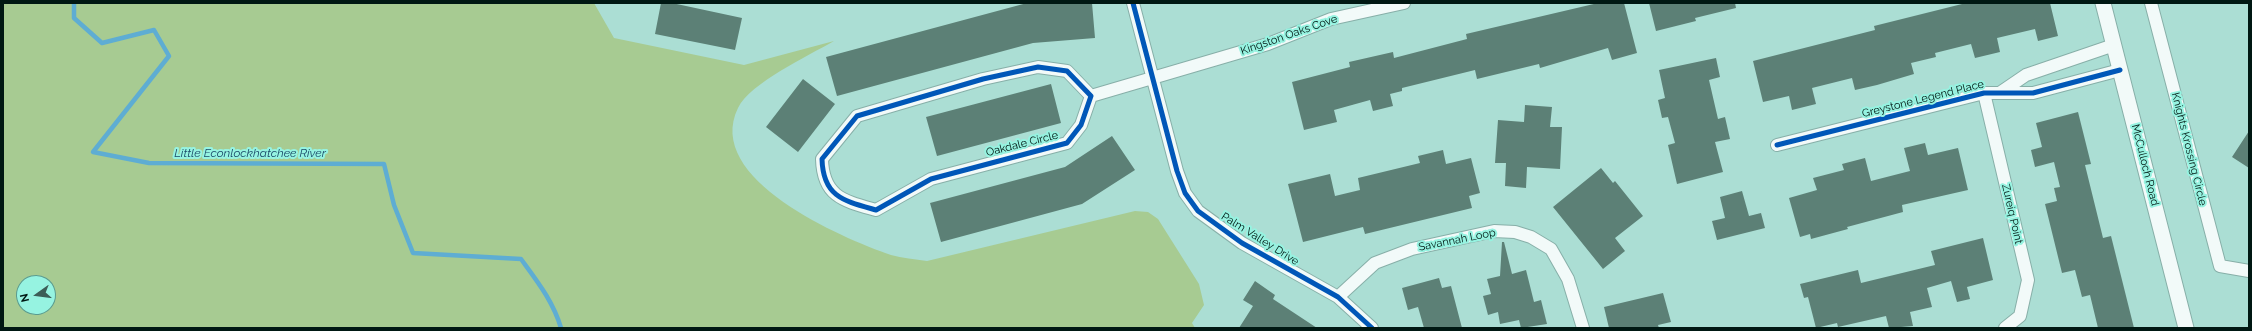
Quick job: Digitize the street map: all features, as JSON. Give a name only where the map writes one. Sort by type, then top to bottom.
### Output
[{"type":"street","name":"Palm Valley Drive","points":[[1133,3],[1177,171],[1185,193],[1198,211],[1242,243],[1338,297],[1372,328]]},
{"type":"street","name":"Kingston Oaks Cove","points":[[1152,77],[1268,44],[1331,19],[1404,3]]},
{"type":"street","name":"McCulloch Road","points":[[2103,3],[2186,328]]},
{"type":"street","name":"Knights Krossing Circle","points":[[2152,3],[2220,266],[2249,271]]},
{"type":"street","name":"Greystone Legend Place","points":[[2001,92],[2026,74],[2114,45]]},
{"type":"street","points":[[2054,65],[2059,86]]},
{"type":"street","name":"Oakdale Circle","points":[[1038,67],[1067,71],[1090,96],[1081,125],[1068,143],[931,179],[876,210],[845,202],[830,190],[822,174],[822,159],[857,116],[900,102],[983,79],[1038,67]]},
{"type":"street","name":"Greystone Legend Place","points":[[1777,145],[1984,93],[2033,93],[2120,70]]},
{"type":"street","points":[[1090,96],[1152,77]]},
{"type":"street","name":"Zureiq Point","points":[[1984,93],[2028,280],[2020,316],[2005,328]]},
{"type":"street","name":"Savannah Loop","points":[[1338,297],[1375,263],[1412,249],[1494,231],[1515,232],[1531,237],[1551,249],[1568,279],[1583,328]]},
{"type":"green space","points":[[3,3],[594,3],[614,38],[744,65],[834,41],[795,62],[754,89],[738,108],[733,134],[740,159],[758,181],[783,202],[812,220],[869,247],[895,256],[927,261],[1135,211],[1148,212],[1158,219],[1199,284],[1204,305],[1192,323],[1195,328],[3,328]]},
{"type":"building","points":[[661,3],[672,3],[742,18],[735,50],[655,34]]},
{"type":"building","points":[[1027,3],[1092,3],[1095,38],[1033,43],[837,96],[826,57]]},
{"type":"building","points":[[1598,3],[1624,3],[1637,53],[1612,60],[1608,48],[1540,68],[1539,64],[1477,79],[1475,70],[1402,88],[1402,91],[1390,94],[1393,106],[1373,111],[1370,100],[1334,110],[1337,122],[1304,130],[1292,82],[1350,67],[1349,62],[1393,52],[1394,58],[1467,39],[1466,34]]},
{"type":"building","points":[[1649,3],[1735,3],[1736,8],[1695,18],[1696,21],[1656,31]]},
{"type":"building","points":[[1966,3],[2050,3],[2058,36],[2038,41],[2035,29],[1997,38],[2000,52],[1975,58],[1971,44],[1935,53],[1936,57],[1911,63],[1914,74],[1877,85],[1855,90],[1852,78],[1812,88],[1816,104],[1792,110],[1789,96],[1763,102],[1753,61],[1875,30],[1874,26]]},
{"type":"building","points":[[1716,58],[1720,77],[1709,80],[1718,119],[1725,117],[1730,139],[1715,142],[1723,172],[1677,184],[1668,145],[1675,143],[1668,117],[1662,118],[1658,100],[1665,98],[1659,70]]},
{"type":"building","points":[[803,79],[835,104],[798,152],[766,127]]},
{"type":"building","points":[[1051,84],[1061,123],[937,156],[926,117]]},
{"type":"building","points":[[1525,105],[1552,107],[1550,127],[1562,127],[1560,169],[1527,167],[1526,188],[1505,186],[1506,163],[1495,163],[1498,120],[1524,122]]},
{"type":"building","points":[[2078,112],[2091,164],[2085,165],[2103,238],[2111,236],[2134,328],[2098,328],[2090,295],[2082,297],[2075,270],[2062,273],[2045,204],[2057,201],[2054,188],[2060,187],[2054,162],[2035,167],[2031,150],[2042,147],[2036,123]]},
{"type":"building","points":[[2249,131],[2249,168],[2232,157]]},
{"type":"building","points":[[1112,136],[1135,170],[1082,204],[941,242],[930,203],[1065,167]]},
{"type":"building","points":[[1925,143],[1928,155],[1958,148],[1968,190],[1902,205],[1903,212],[1847,227],[1848,229],[1811,239],[1810,234],[1800,237],[1789,198],[1817,190],[1813,178],[1844,170],[1842,164],[1865,158],[1871,181],[1910,171],[1904,148]]},
{"type":"building","points":[[1443,150],[1446,164],[1471,158],[1480,193],[1469,196],[1472,208],[1365,234],[1363,227],[1303,242],[1288,184],[1330,174],[1335,196],[1360,190],[1358,178],[1420,163],[1418,156]]},
{"type":"building","points":[[1601,168],[1613,183],[1615,181],[1643,216],[1615,238],[1625,251],[1603,269],[1553,207]]},
{"type":"building","points":[[1742,191],[1749,216],[1761,213],[1765,228],[1717,240],[1712,221],[1725,218],[1720,197]]},
{"type":"building","points":[[1983,238],[1993,280],[1967,287],[1970,299],[1957,302],[1951,281],[1927,288],[1932,307],[1910,312],[1913,326],[1889,328],[1886,316],[1838,327],[1837,323],[1816,328],[1808,297],[1804,298],[1800,284],[1858,270],[1861,283],[1935,265],[1931,251]]},
{"type":"building","points":[[1502,242],[1504,242],[1512,274],[1526,270],[1534,302],[1541,300],[1547,324],[1521,328],[1519,320],[1500,324],[1498,312],[1488,315],[1483,296],[1491,294],[1487,279],[1500,276]]},
{"type":"building","points":[[1439,278],[1442,288],[1451,286],[1462,328],[1424,328],[1418,307],[1408,310],[1402,288]]},
{"type":"building","points":[[1255,281],[1275,295],[1273,299],[1317,328],[1239,328],[1253,306],[1243,300]]},
{"type":"building","points":[[1663,293],[1671,322],[1658,325],[1659,328],[1609,328],[1604,307]]},
{"type":"waterway","name":"Little Econlockhatchee River","points":[[74,3],[74,18],[102,43],[154,30],[169,56],[93,152],[149,163],[384,164],[394,205],[413,253],[521,259],[539,283],[549,300],[561,328]]},
{"type":"cycle path","points":[[1133,3],[1177,171],[1185,193],[1198,211],[1242,243],[1338,297],[1372,328]]},
{"type":"cycle path","points":[[1038,67],[1067,71],[1091,96],[1081,125],[1067,143],[931,179],[876,210],[845,200],[837,195],[826,182],[823,172],[822,159],[857,116],[983,79],[1038,67]]},
{"type":"cycle path","points":[[1777,145],[1984,93],[2033,93],[2120,70]]}]
